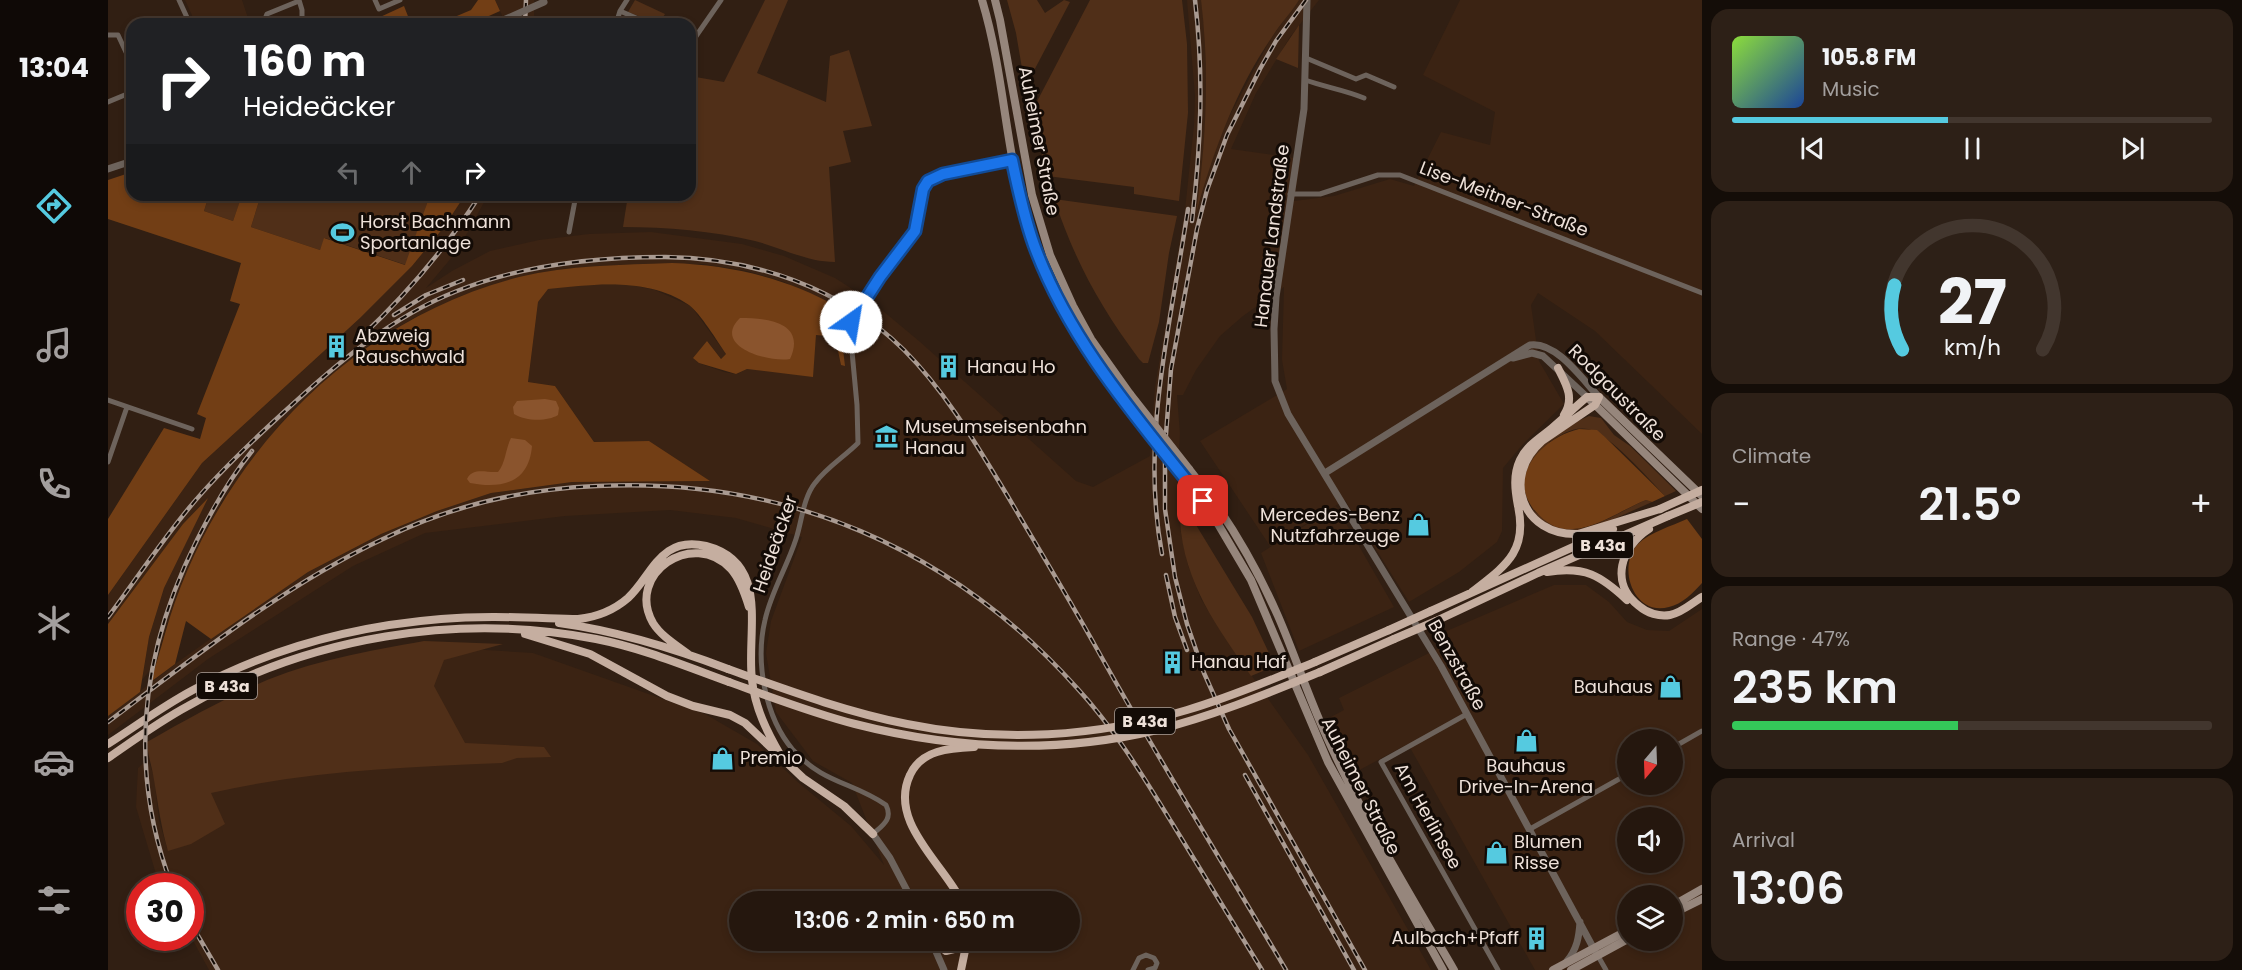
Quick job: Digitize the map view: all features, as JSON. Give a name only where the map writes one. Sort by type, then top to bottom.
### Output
[{"type":"highway","points":[[1558,368],[1570,398],[1569,407],[1559,422]]},
{"type":"highway","points":[[1472,592],[1503,568],[1514,555],[1521,532],[1515,489],[1518,465],[1530,446],[1587,397],[1597,401]]},
{"type":"highway","points":[[1597,401],[1542,441],[1530,454],[1524,465],[1521,480],[1521,494],[1526,509],[1542,525],[1569,535],[1588,532],[1660,508]]},
{"type":"highway","name":"B 43a","points":[[108,744],[193,690],[234,670],[288,649],[360,630],[414,622],[470,618],[527,619],[621,634],[688,654],[815,700],[881,718],[936,729],[1014,735],[1080,732],[1152,720],[1221,699],[1389,630],[1702,490]]},
{"type":"highway","name":"B 43a","points":[[108,758],[163,721],[203,698],[261,671],[309,654],[351,643],[462,628],[553,632],[630,647],[815,711],[882,730],[940,741],[998,746],[1081,742],[1155,730],[1225,710],[1320,672],[1538,573],[1702,502]]},
{"type":"highway","points":[[1668,516],[1643,533],[1629,547],[1621,567],[1623,586],[1637,605],[1657,615],[1676,613],[1702,598]]},
{"type":"highway","points":[[527,619],[578,619],[606,613],[627,598],[656,561],[680,547],[699,545],[727,555],[741,569],[750,589],[751,668],[754,692],[767,732],[781,756]]},
{"type":"highway","points":[[688,654],[658,629],[647,604],[654,574],[674,557],[693,553],[702,554],[726,564],[741,585],[752,619]]},
{"type":"highway","points":[[1538,573],[1574,570],[1591,573],[1610,584],[1637,609],[1654,617],[1668,618],[1678,615],[1702,598]]},
{"type":"highway","points":[[510,629],[590,654],[667,696],[737,718],[753,729],[802,777],[844,806],[873,834]]},
{"type":"highway","points":[[955,891],[912,826],[904,804],[906,785],[912,770],[927,756],[943,749],[998,746]]},
{"type":"highway","points":[[962,970],[965,951]]},
{"type":"main road","name":"Auheimer Straße","points":[[982,0],[991,36],[1012,160],[1028,227],[1042,265],[1081,340],[1128,407],[1218,524],[1251,580],[1328,762],[1443,970]]},
{"type":"main road","name":"Auheimer Straße","points":[[995,0],[1032,195],[1050,255],[1073,306],[1090,339],[1226,519],[1259,576],[1278,615],[1325,732],[1348,782],[1454,970]]},
{"type":"main road","name":"Rodgaustraße","points":[[1597,401],[1702,496]]},
{"type":"main road","name":"Rodgaustraße","points":[[1597,401],[1702,509]]},
{"type":"main road","points":[[1683,900],[1702,889]]},
{"type":"main road","points":[[1683,908],[1702,899]]},
{"type":"main road","points":[[1553,970],[1569,967],[1617,938]]},
{"type":"main road","points":[[1596,952],[1617,943]]},
{"type":"street","points":[[179,0],[187,18]]},
{"type":"street","points":[[264,18],[267,14],[299,0],[302,18]]},
{"type":"street","points":[[375,0],[379,9],[400,0]]},
{"type":"street","points":[[618,18],[627,0]]},
{"type":"street","points":[[696,36],[721,0]]},
{"type":"street","name":"Hanauer Landstraße","points":[[1280,395],[1274,367],[1276,297],[1290,194],[1303,122],[1307,0]]},
{"type":"street","points":[[508,18],[547,1]]},
{"type":"street","points":[[620,11],[636,18]]},
{"type":"street","points":[[108,35],[118,35],[126,52]]},
{"type":"street","points":[[1306,58],[1356,79],[1366,75],[1394,87]]},
{"type":"street","points":[[1305,80],[1344,90],[1364,98]]},
{"type":"street","points":[[108,102],[126,94]]},
{"type":"street","name":"Heideäcker","points":[[873,834],[888,821],[889,814],[886,805],[812,769],[791,747],[778,728],[765,693],[762,648],[765,620],[796,541],[810,491],[824,472],[858,443],[851,322],[880,277],[915,231],[923,189],[928,181],[938,176],[1012,160]]},
{"type":"street","points":[[108,169],[126,163]]},
{"type":"street","name":"Lise-Meitner-Straße","points":[[1290,194],[1320,194],[1378,175],[1400,175],[1702,293]]},
{"type":"street","points":[[569,232],[575,201]]},
{"type":"street","name":"Rodgaustraße","points":[[1503,363],[1523,347],[1537,344],[1546,346],[1560,356],[1597,401]]},
{"type":"street","name":"Rodgaustraße","points":[[1325,473],[1518,356],[1532,353],[1543,356],[1587,397]]},
{"type":"street","name":"Benzstraße","points":[[1280,395],[1288,414],[1398,592],[1596,952]]},
{"type":"street","points":[[108,400],[192,429]]},
{"type":"street","points":[[108,462],[127,407]]},
{"type":"street","name":"Am Herlinsee","points":[[1467,714],[1381,762],[1498,970]]},
{"type":"street","points":[[1683,742],[1702,731]]},
{"type":"street","points":[[1530,830],[1617,780]]},
{"type":"street","points":[[873,834],[890,858],[908,891]]},
{"type":"street","points":[[1569,967],[1576,948],[1580,922]]},
{"type":"street","points":[[936,951],[944,970]]},
{"type":"street","points":[[1596,952],[1606,970]]},
{"type":"street","points":[[1133,970],[1139,958],[1146,955],[1154,958],[1157,963],[1155,968],[1148,970]]},
{"type":"shaded area","points":[[185,0],[242,0],[248,18],[193,18]]},
{"type":"shaded area","points":[[478,0],[495,0],[500,11],[484,18],[452,18],[471,10]]},
{"type":"shaded area","points":[[495,0],[534,0],[534,18],[503,18]]},
{"type":"shaded area","points":[[635,0],[665,14],[663,18],[644,18],[628,12]]},
{"type":"shaded area","points":[[765,0],[788,0],[757,73],[826,102],[830,56],[849,50],[872,126],[843,131],[851,162],[829,167],[835,262],[814,260],[755,241],[706,232],[623,227],[627,201],[696,201],[696,77],[724,82]]},
{"type":"shaded area","points":[[1007,0],[1037,0],[1045,13],[1064,0],[1070,2],[1028,82],[1024,80],[1016,33]]},
{"type":"shaded area","points":[[1090,0],[1182,0],[1187,44],[1188,113],[1179,201],[1134,194],[1134,187],[1047,176],[1032,111]]},
{"type":"shaded area","points":[[1187,0],[1201,0],[1205,31],[1207,119],[1198,207],[1223,128],[1271,38],[1299,0],[1319,0],[1290,37],[1256,93],[1231,149],[1301,159],[1294,201],[1334,196],[1390,179],[1414,186],[1441,132],[1490,145],[1495,112],[1423,75],[1460,0],[1702,0],[1702,434],[1595,331],[1538,293],[1531,305],[1539,361],[1564,404],[1523,444],[1503,468],[1502,531],[1497,542],[1459,572],[1409,602],[1345,500],[1270,546],[1200,441],[1287,389],[1282,360],[1284,287],[1243,316],[1220,336],[1196,370],[1183,395],[1177,395],[1180,434],[1177,483],[1181,533],[1188,565],[1201,599],[1227,641],[1308,755],[1431,970],[209,970],[199,951],[204,951],[204,873],[156,873],[136,807],[138,768],[148,759],[154,776],[159,820],[167,848],[165,742],[424,646],[533,653],[705,714],[757,744],[800,784],[851,826],[884,865],[852,783],[813,761],[776,712],[766,653],[771,621],[802,537],[736,518],[670,510],[565,516],[425,533],[353,566],[208,659],[108,735],[108,716],[175,664],[308,572],[381,534],[437,511],[491,493],[572,482],[709,481],[649,441],[594,442],[555,386],[528,382],[538,302],[548,288],[632,285],[655,290],[691,306],[726,354],[721,359],[707,341],[699,363],[724,372],[736,374],[747,369],[812,376],[816,335],[835,337],[841,365],[838,307],[784,282],[747,271],[703,264],[633,264],[563,269],[539,273],[461,296],[412,319],[365,348],[317,388],[281,423],[222,501],[167,625],[155,664],[142,680],[149,637],[164,588],[206,500],[183,524],[108,624],[108,595],[202,463],[360,318],[412,266],[444,227],[461,201],[485,201],[458,250],[426,288],[490,251],[539,240],[589,234],[651,232],[742,244],[784,256],[835,278],[871,301],[1076,481],[1093,487],[1150,456],[1155,387],[1185,210],[1195,96]]},
{"type":"shaded area","points":[[1201,0],[1299,0],[1275,32],[1236,100],[1226,122],[1196,214],[1206,107]]},
{"type":"shaded area","points":[[404,6],[409,18],[378,18]]},
{"type":"shaded area","points":[[1299,25],[1298,68],[1276,59]]},
{"type":"shaded area","points":[[126,174],[126,201],[207,201],[204,211],[233,221],[240,201],[259,201],[251,227],[320,250],[324,238],[405,265],[428,201],[461,201],[444,227],[412,266],[360,318],[202,463],[108,595],[108,519],[164,428],[200,439],[206,418],[197,414],[240,304],[230,301],[241,263],[108,219],[108,180]]},
{"type":"shaded area","points":[[1054,199],[1177,216],[1159,322],[1148,363],[1143,363],[1139,359],[1100,302],[1080,264]]},
{"type":"shaded area","name":"Horst Bachmann Sportanlage","points":[[207,201],[240,201],[233,221],[204,211]]},
{"type":"shaded area","name":"Horst Bachmann Sportanlage","points":[[259,201],[428,201],[406,265],[325,238],[320,250],[251,227]]},
{"type":"shaded area","points":[[672,263],[716,267],[758,275],[799,288],[838,307],[845,366],[841,365],[835,337],[816,335],[813,377],[747,369],[736,374],[699,363],[693,358],[707,341],[721,359],[726,354],[693,309],[673,296],[639,286],[602,284],[548,289],[538,302],[528,382],[555,386],[594,442],[649,441],[710,481],[572,482],[491,493],[437,511],[381,534],[308,572],[211,639],[186,621],[175,664],[152,681],[164,637],[186,575],[215,515],[251,460],[294,410],[343,365],[397,328],[456,298],[519,277],[576,268]]},
{"type":"shaded area","points":[[740,318],[772,321],[789,330],[793,337],[794,347],[790,359],[781,360],[757,355],[738,344],[733,337],[733,328]]},
{"type":"shaded area","points":[[545,399],[556,401],[559,408],[558,415],[536,420],[514,414],[513,407],[517,401]]},
{"type":"shaded area","points":[[1589,416],[1601,418],[1614,435],[1630,446],[1676,491],[1665,496],[1617,447],[1597,432],[1583,428],[1572,430],[1549,442],[1534,511],[1554,523],[1577,529],[1602,521],[1646,500],[1652,502],[1587,531],[1558,531],[1536,517],[1522,481],[1536,448]]},
{"type":"shaded area","points":[[1579,429],[1597,430],[1665,496],[1652,502],[1646,500],[1582,528],[1559,528],[1543,519],[1529,503],[1525,489],[1525,475],[1540,451],[1551,441]]},
{"type":"shaded area","points":[[511,438],[525,440],[532,446],[526,468],[520,476],[503,484],[470,483],[467,479],[473,473],[498,472],[503,464]]},
{"type":"shaded area","points":[[208,498],[164,588],[149,637],[140,692],[108,716],[108,624],[183,524]]},
{"type":"shaded area","points":[[1336,506],[1394,607],[1299,651],[1261,553]]},
{"type":"shaded area","points":[[1190,515],[1252,617],[1275,666],[1251,676],[1204,603],[1188,564],[1183,543],[1180,521]]},
{"type":"shaded area","points":[[1687,519],[1702,539],[1702,583],[1687,598],[1674,606],[1657,608],[1646,605],[1632,588],[1629,565],[1632,554],[1638,544],[1649,536]]},
{"type":"shaded area","points":[[1554,585],[1586,585],[1609,602],[1627,622],[1647,630],[1669,631],[1702,609],[1702,970],[1535,970],[1408,744],[1352,774],[1329,718],[1344,710],[1339,698],[1441,647],[1435,636]]},
{"type":"shaded area","points":[[424,641],[503,644],[444,660],[434,686],[465,743],[544,747],[551,757],[517,758],[502,763],[392,768],[319,775],[211,793],[225,824],[191,844],[168,851],[147,742],[216,704],[278,676],[340,658]]},
{"type":"railway","points":[[525,18],[526,0]]},
{"type":"railway","points":[[1192,221],[1198,165],[1200,110],[1200,56],[1195,0]]},
{"type":"railway","points":[[1306,0],[1276,41],[1260,69],[1227,135],[1207,190],[1197,229],[1171,369],[1165,447],[1165,509],[1175,577],[1187,624],[1204,673],[1229,729],[1365,970]]},
{"type":"railway","points":[[361,337],[425,270],[454,234],[476,201]]},
{"type":"railway","points":[[1162,554],[1156,511],[1154,467],[1156,424],[1160,381],[1188,209]]},
{"type":"railway","points":[[108,617],[158,548],[211,482],[247,446],[344,359],[409,314],[482,282],[560,264],[665,257],[731,263],[763,270],[824,293],[879,328],[919,366],[947,401],[1007,495],[1286,970]]},
{"type":"railway","points":[[394,315],[426,295],[463,280]]},
{"type":"railway","points":[[168,873],[158,842],[149,798],[145,754],[147,711],[153,668],[163,625],[178,582],[197,540],[222,494],[252,451]]},
{"type":"railway","points":[[108,722],[207,647],[275,600],[346,558],[408,527],[434,517],[514,495],[569,488],[667,486],[734,494],[799,509],[861,531],[920,560],[975,596],[1028,639],[1091,703],[1116,736],[1262,970]]},
{"type":"railway","points":[[1166,575],[1175,617],[1187,650]]},
{"type":"railway","points":[[1245,775],[1354,970]]},
{"type":"railway","points":[[204,946],[218,970]]},
{"type":"place","name":"Horst Bachmann Sportanlage","points":[[342,232]]},
{"type":"place","name":"Abzweig Rauschwald","points":[[337,346]]},
{"type":"place","name":"Hanau Ho","points":[[949,367]]},
{"type":"place","name":"Museumseisenbahn Hanau","points":[[887,437]]},
{"type":"place","name":"Mercedes-Benz Nutzfahrzeuge","points":[[1418,525]]},
{"type":"place","name":"Hanau Haf","points":[[1173,662]]},
{"type":"place","name":"Bauhaus","points":[[1671,687]]},
{"type":"place","name":"Bauhaus Drive-In-Arena","points":[[1526,740]]},
{"type":"place","name":"Premio","points":[[722,758]]},
{"type":"place","name":"Blumen Risse","points":[[1496,852]]},
{"type":"place","name":"Aulbach+Pfaff","points":[[1537,938]]},
{"type":"route","points":[[851,322],[880,277],[915,231],[921,194],[928,181],[943,174],[1012,160],[1034,245],[1068,317],[1116,392],[1203,501]]}]
